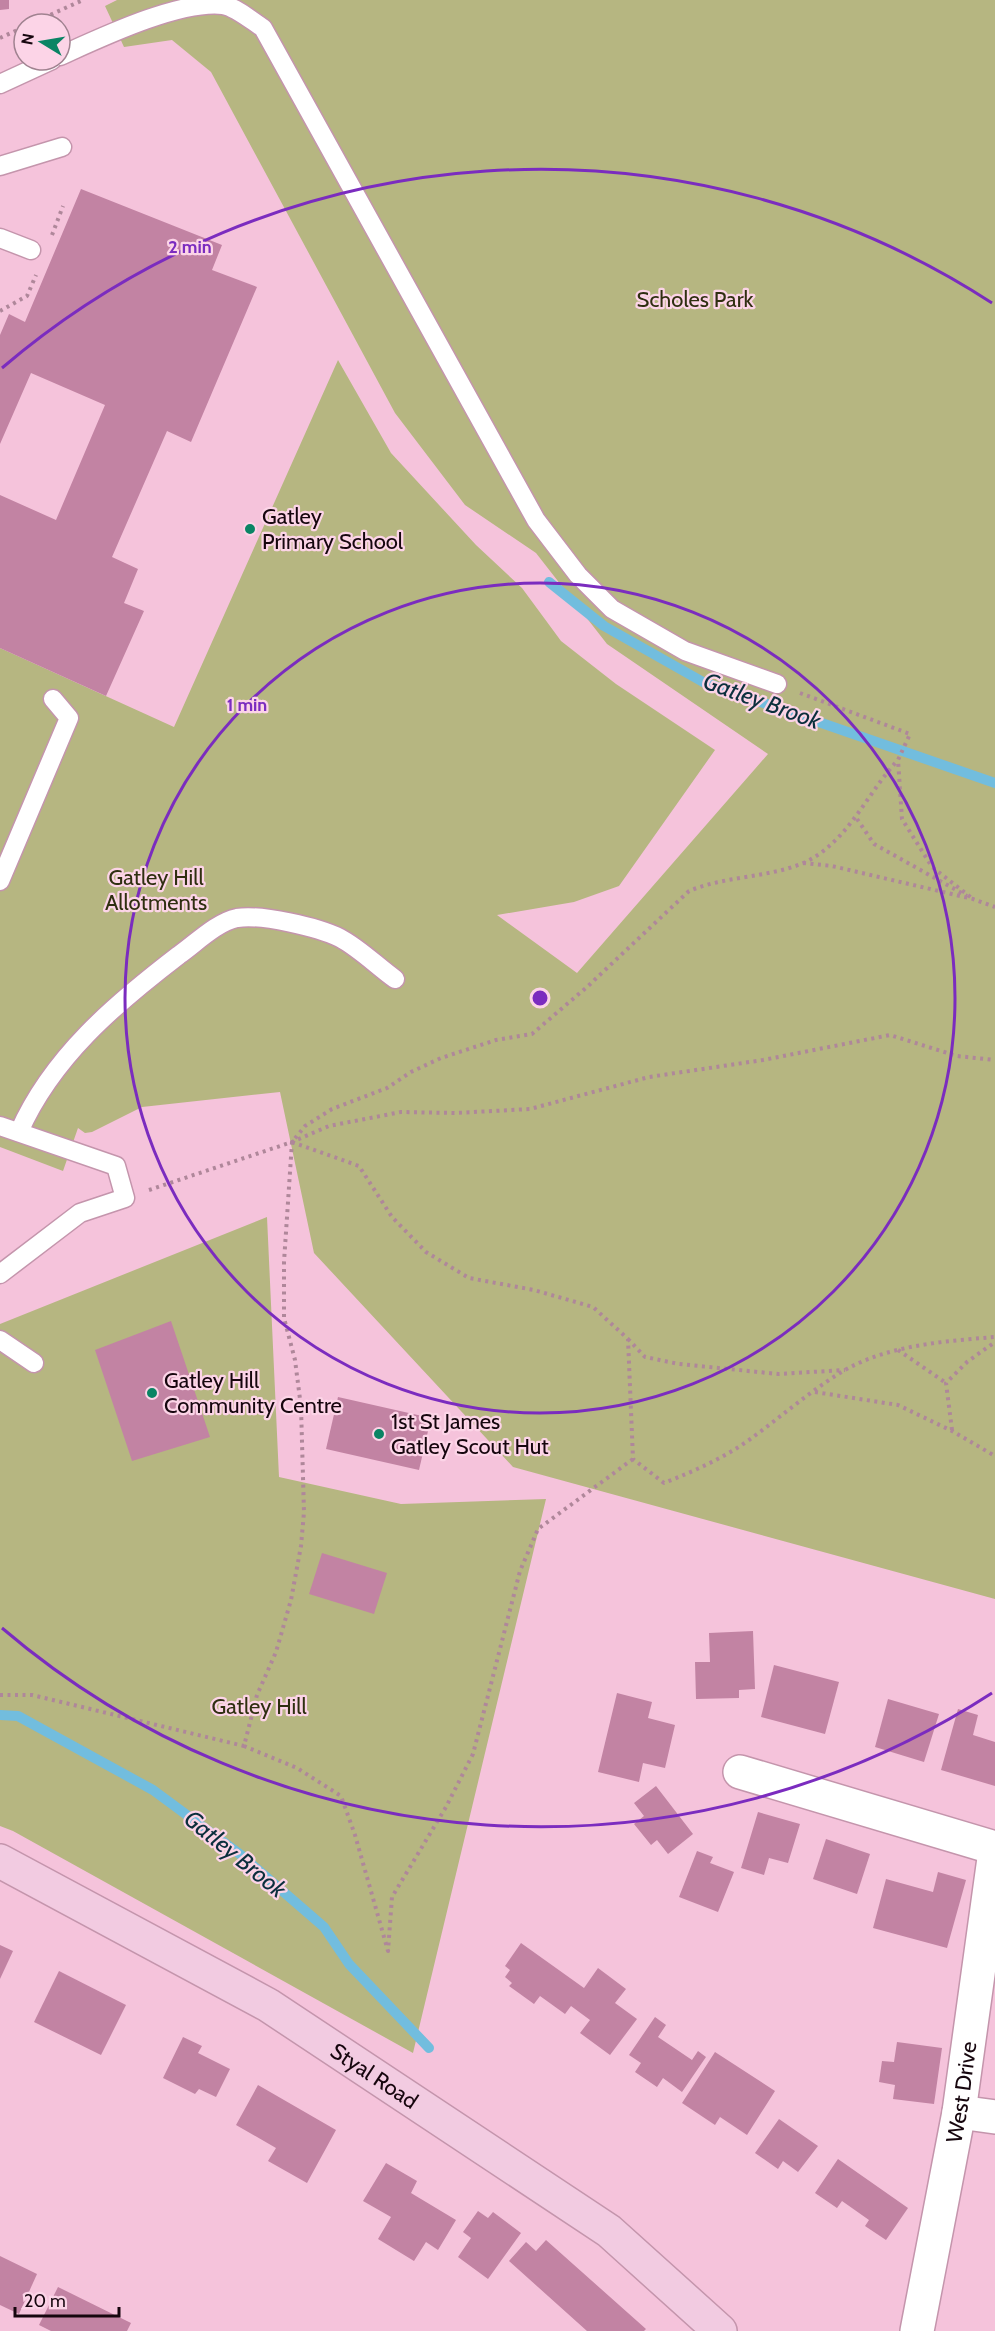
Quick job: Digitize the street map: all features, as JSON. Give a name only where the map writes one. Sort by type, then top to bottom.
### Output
[{"type":"main road","name":"Styal Road","points":[[0,1862],[268,2005],[609,2231],[720,2331]]},
{"type":"street","name":"West Drive","points":[[740,1772],[995,1849],[959,2112],[917,2331]]},
{"type":"street","points":[[959,2112],[995,2117]]},
{"type":"lane","points":[[72,51],[136,22],[185,7],[224,5],[263,28],[536,520],[578,575],[612,609],[685,651],[777,684]]},
{"type":"lane","points":[[0,84],[26,72]]},
{"type":"lane","points":[[0,166],[62,147]]},
{"type":"lane","points":[[0,238],[31,250]]},
{"type":"lane","points":[[0,881],[69,718],[53,699]]},
{"type":"lane","points":[[19,1132],[43,1086],[92,1028],[187,949],[214,929],[236,918],[259,919],[300,926],[339,938],[395,979]]},
{"type":"lane","points":[[0,1126],[116,1166],[125,1198],[80,1213],[0,1274]]},
{"type":"lane","points":[[0,1340],[34,1363]]},
{"type":"path","points":[[56,12],[83,0]]},
{"type":"path","points":[[777,684],[910,734],[898,760],[886,773],[857,819],[827,847],[802,863]]},
{"type":"path","points":[[898,760],[902,819],[932,867],[973,899]]},
{"type":"path","points":[[857,819],[874,844],[973,899]]},
{"type":"path","points":[[244,1746],[257,1695],[276,1652],[291,1600],[302,1534],[301,1407],[295,1360],[284,1318],[284,1262],[292,1142],[305,1126],[332,1109],[387,1088],[411,1072],[441,1058],[496,1040],[532,1034],[587,987],[689,891],[706,884],[802,863],[832,866],[973,899],[995,907]]},
{"type":"path","points":[[125,1198],[292,1142],[329,1126],[401,1112],[455,1113],[530,1109],[649,1077],[763,1059],[890,1035],[957,1056],[995,1060]]},
{"type":"path","points":[[292,1142],[359,1166],[392,1217],[426,1252],[469,1278],[534,1290],[593,1307],[645,1357],[679,1364],[778,1374],[846,1370]]},
{"type":"path","points":[[628,1339],[633,1459],[664,1483],[708,1466],[846,1370],[898,1350],[955,1340],[995,1337]]},
{"type":"path","points":[[946,1383],[967,1362],[995,1342]]},
{"type":"path","points":[[898,1350],[946,1383],[952,1431]]},
{"type":"path","points":[[814,1392],[898,1406],[952,1431],[993,1457]]},
{"type":"path","points":[[0,1695],[32,1695],[244,1746],[297,1767],[341,1796],[355,1835],[388,1951],[392,1897],[446,1807],[473,1754],[520,1571],[538,1529],[633,1459]]},
{"type":"green space","name":"Scholes Park","points":[[117,0],[995,0],[995,1599],[513,1467],[314,1253],[280,1092],[142,1107],[92,1132],[85,1133],[78,1128],[63,1171],[0,1147],[0,648],[174,727],[338,360],[391,453],[476,545],[522,588],[561,641],[616,684],[715,750],[619,886],[574,902],[497,915],[577,973],[768,754],[607,644],[536,553],[465,505],[395,413],[211,72],[172,40],[124,47],[105,6]]},
{"type":"green space","name":"Gatley Hill","points":[[267,1217],[279,1477],[401,1504],[546,1499],[413,2053],[13,1831],[0,1826],[0,1324]]},
{"type":"building","points":[[0,0],[9,0],[9,9],[0,10]]},
{"type":"building","points":[[81,189],[222,245],[212,270],[257,287],[191,442],[167,431],[112,557],[138,569],[124,603],[144,611],[106,696],[0,648],[0,495],[56,520],[105,405],[31,373],[0,444],[0,335],[9,314],[25,322]]},
{"type":"building","name":"Gatley Hill Community Centre","points":[[171,1321],[210,1437],[132,1461],[95,1350]]},
{"type":"building","name":"1st St James Gatley Scout Hut","points":[[338,1397],[431,1418],[419,1470],[326,1449]]},
{"type":"building","points":[[322,1553],[387,1573],[374,1614],[309,1594]]},
{"type":"building","points":[[753,1631],[755,1689],[739,1690],[739,1698],[696,1699],[695,1662],[710,1662],[709,1633]]},
{"type":"building","points":[[774,1665],[839,1682],[825,1734],[761,1717]]},
{"type":"building","points":[[617,1693],[652,1702],[648,1718],[675,1725],[665,1768],[643,1763],[639,1782],[598,1772]]},
{"type":"building","points":[[888,1699],[939,1714],[924,1762],[875,1747]]},
{"type":"building","points":[[958,1709],[978,1715],[973,1735],[995,1742],[995,1786],[941,1770]]},
{"type":"building","points":[[656,1786],[693,1834],[668,1854],[657,1840],[651,1845],[634,1824],[644,1816],[634,1803]]},
{"type":"building","points":[[758,1812],[800,1824],[788,1863],[769,1858],[764,1875],[741,1868]]},
{"type":"building","points":[[826,1839],[870,1854],[857,1894],[813,1879]]},
{"type":"building","points":[[697,1851],[713,1857],[710,1863],[734,1872],[718,1912],[679,1897]]},
{"type":"building","points":[[938,1872],[966,1880],[947,1948],[873,1928],[886,1879],[933,1892]]},
{"type":"building","points":[[521,1943],[584,1988],[598,1968],[626,1989],[615,2003],[637,2019],[610,2055],[580,2033],[590,2020],[571,2006],[565,2014],[540,1996],[534,2004],[509,1986],[512,1983],[505,1977],[510,1970],[505,1966]]},
{"type":"building","points":[[0,1945],[13,1951],[0,1979]]},
{"type":"building","points":[[59,1971],[126,2005],[101,2055],[34,2022]]},
{"type":"building","points":[[655,2017],[666,2025],[658,2037],[692,2060],[698,2051],[706,2057],[682,2092],[663,2078],[657,2087],[635,2072],[641,2063],[629,2055]]},
{"type":"building","points":[[183,2037],[202,2046],[198,2053],[230,2069],[216,2097],[199,2089],[195,2094],[163,2078]]},
{"type":"building","points":[[897,2042],[942,2048],[934,2104],[893,2099],[895,2085],[879,2082],[882,2061],[894,2062]]},
{"type":"building","points":[[715,2052],[775,2091],[747,2135],[720,2117],[715,2125],[682,2103]]},
{"type":"building","points":[[258,2085],[336,2130],[307,2183],[268,2161],[276,2148],[236,2125]]},
{"type":"building","points":[[779,2119],[818,2146],[798,2172],[783,2161],[778,2169],[755,2153]]},
{"type":"building","points":[[838,2159],[908,2208],[886,2240],[865,2226],[869,2220],[842,2201],[837,2208],[815,2193]]},
{"type":"building","points":[[386,2163],[417,2181],[411,2193],[456,2220],[438,2250],[426,2242],[414,2261],[378,2239],[391,2217],[363,2201]]},
{"type":"building","points":[[478,2211],[488,2218],[493,2212],[521,2233],[488,2279],[458,2257],[471,2238],[463,2232]]},
{"type":"building","points":[[546,2240],[646,2329],[644,2331],[587,2331],[509,2261],[526,2242],[536,2251]]},
{"type":"building","points":[[0,2256],[37,2274],[19,2314],[0,2305]]},
{"type":"building","points":[[58,2287],[131,2323],[127,2331],[51,2331],[39,2325]]},
{"type":"waterway","name":"Gatley Brook","points":[[549,582],[604,626],[703,682],[995,783]]},
{"type":"waterway","name":"Gatley Brook","points":[[0,1715],[18,1716],[153,1790],[241,1855],[324,1927],[349,1964],[429,2048]]},
{"type":"place","name":"Gatley Primary School","points":[[250,529]]},
{"type":"place","name":"Gatley Hill Community Centre","points":[[152,1393]]},
{"type":"place","name":"1st St James Gatley Scout Hut","points":[[379,1434]]},
{"type":"park label","name":"Gatley Hill Allotments","points":[[156,890]]}]
